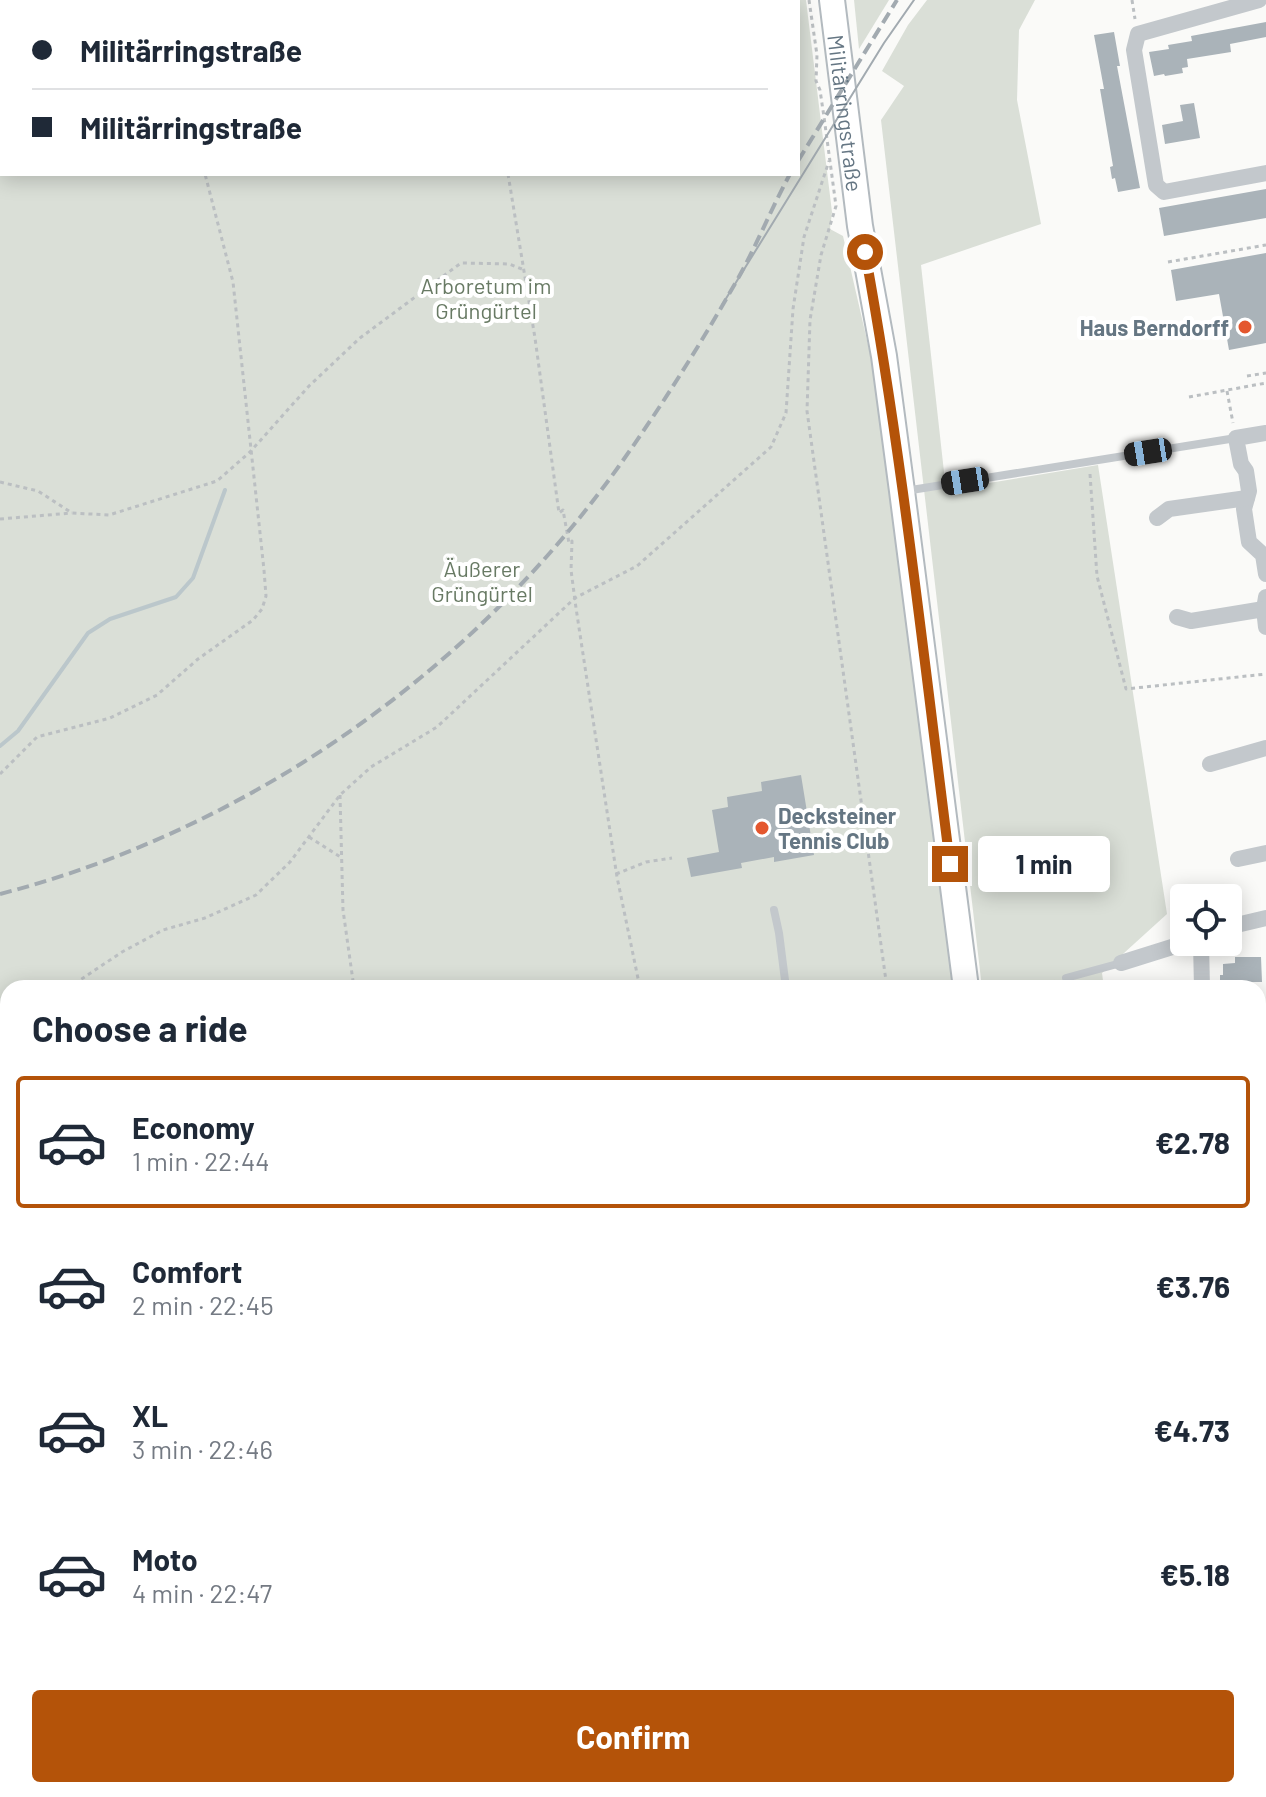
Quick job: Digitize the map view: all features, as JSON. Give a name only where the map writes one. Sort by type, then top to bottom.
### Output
[{"type":"main road","name":"Militärringstraße","points":[[832,0],[860,226],[884,356],[965,980]]},
{"type":"street","points":[[1259,0],[1138,34],[1134,50],[1156,185],[1164,192],[1266,173]]},
{"type":"street","points":[[1266,433],[1236,438],[1249,491],[1244,509],[1249,542],[1263,555],[1266,574]]},
{"type":"street","points":[[1157,518],[1169,509],[1247,498]]},
{"type":"street","points":[[1177,617],[1191,621],[1265,603],[1266,627]]},
{"type":"street","points":[[1210,764],[1266,748]]},
{"type":"street","points":[[1238,859],[1266,853]]},
{"type":"street","points":[[1242,924],[1266,918]]},
{"type":"street","points":[[1121,963],[1170,948]]},
{"type":"street","points":[[1201,956],[1202,980]]},
{"type":"lane","points":[[902,491],[1236,438]]},
{"type":"lane","points":[[774,910],[785,980]]},
{"type":"lane","points":[[1066,978],[1121,963]]},
{"type":"path","points":[[809,0],[817,55],[816,81],[820,90],[836,206],[821,255],[810,320],[807,411],[886,980]]},
{"type":"path","points":[[1132,0],[1138,34]]},
{"type":"path","points":[[80,980],[163,930],[205,918],[256,895],[290,862],[340,795],[371,767],[437,727],[575,598],[637,566],[771,447],[786,413],[793,309],[804,237],[829,161]]},
{"type":"path","points":[[0,774],[37,737],[110,718],[157,695],[198,659],[253,620],[262,609],[266,596],[233,282],[206,176]]},
{"type":"path","points":[[508,176],[559,513],[563,510],[569,543],[572,541],[571,570],[616,874],[638,980]]},
{"type":"path","points":[[1168,262],[1266,245]]},
{"type":"path","points":[[0,519],[72,513],[109,515],[217,481],[250,452],[309,386],[360,338],[461,263],[509,264],[522,269]]},
{"type":"path","points":[[1247,376],[1266,373]]},
{"type":"path","points":[[1189,397],[1266,383]]},
{"type":"path","points":[[1227,390],[1236,438]]},
{"type":"path","points":[[1090,461],[1097,576],[1126,689],[1266,674]]},
{"type":"path","points":[[0,482],[38,491],[72,513]]},
{"type":"path","points":[[340,795],[343,910],[353,980]]},
{"type":"path","points":[[309,837],[342,858]]},
{"type":"path","points":[[616,874],[646,862],[672,858]]},
{"type":"path","points":[[1059,980],[1066,978]]},
{"type":"green space","name":"Äußerer Grüngürtel","points":[[800,0],[806,0],[832,212],[830,229],[843,236],[872,362],[944,888],[953,980],[0,980],[0,176],[800,176]]},
{"type":"green space","points":[[854,0],[889,0],[859,49]]},
{"type":"green space","points":[[927,0],[1035,0],[1019,30],[1017,100],[1041,224],[921,265],[946,490],[1098,465],[1167,914],[1102,973],[1103,980],[981,980],[881,120],[904,86],[882,71],[908,25]]},
{"type":"building","points":[[1266,22],[1266,37],[1230,44],[1231,52],[1187,59],[1188,67],[1182,68],[1183,73],[1154,76],[1149,52],[1192,41],[1191,36]]},
{"type":"building","points":[[1114,32],[1120,66],[1117,66],[1140,188],[1118,192],[1110,167],[1113,166],[1100,89],[1104,89],[1094,35]]},
{"type":"building","points":[[1194,103],[1200,138],[1165,144],[1162,125],[1183,121],[1180,105]]},
{"type":"building","points":[[1266,189],[1266,218],[1164,236],[1159,208]]},
{"type":"building","points":[[1266,253],[1266,343],[1229,350],[1219,294],[1176,301],[1171,270]]},
{"type":"building","name":"Decksteiner Tennis Club","points":[[801,775],[814,855],[774,862],[774,857],[741,863],[742,868],[691,877],[687,858],[719,852],[712,810],[728,807],[727,797],[762,791],[761,782]]},
{"type":"building","points":[[1235,957],[1261,957],[1262,980],[1220,980],[1223,964],[1235,963]]},
{"type":"waterway","points":[[0,746],[18,731],[88,633],[110,619],[176,597],[193,578],[225,490]]},
{"type":"tram line","points":[[722,305],[884,43],[914,0]]},
{"type":"railway","points":[[800,158],[897,0]]},
{"type":"railway","points":[[0,894],[91,866],[180,829],[265,785],[347,734],[423,676],[495,611],[560,541],[650,421],[736,282],[789,176]]},
{"type":"place","name":"Haus Berndorff","points":[[1245,327]]},
{"type":"place","name":"Decksteiner Tennis Club","points":[[762,828]]},
{"type":"route","points":[[865,252],[884,356],[950,864]]},
{"type":"park label","name":"Arboretum im Grüngürtel","points":[[486,298]]}]
